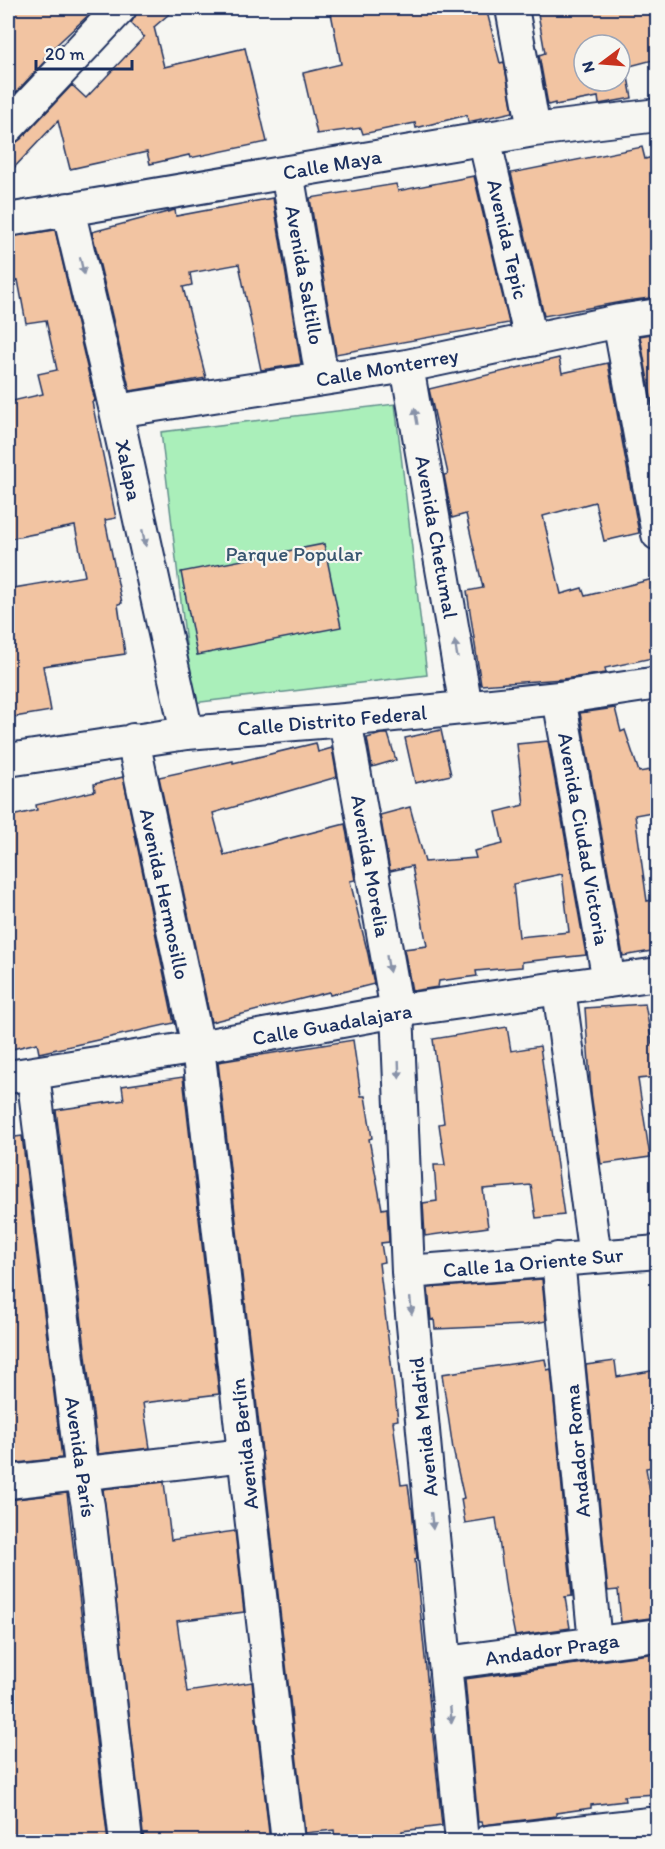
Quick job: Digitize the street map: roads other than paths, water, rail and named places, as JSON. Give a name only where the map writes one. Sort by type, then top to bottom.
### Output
[{"type":"street","points":[[8,127],[120,8]]},
{"type":"street","points":[[512,8],[534,130]]},
{"type":"street","name":"Calle Maya","points":[[8,219],[484,138],[657,115]]},
{"type":"street","name":"Avenida Tepic","points":[[484,138],[531,340]]},
{"type":"street","name":"Avenida Saltillo","points":[[287,172],[322,378]]},
{"type":"street","name":"Xalapa","points":[[68,209],[116,411],[187,733]]},
{"type":"street","name":"Calle Monterrey","points":[[116,411],[407,366],[657,315]]},
{"type":"street","points":[[619,321],[657,534]]},
{"type":"street","name":"Avenida Chetumal","points":[[407,366],[466,707]]},
{"type":"street","name":"Calle Distrito Federal","points":[[8,760],[187,733],[345,720],[559,698],[657,683]]},
{"type":"street","name":"Avenida Ciudad Victoria","points":[[559,698],[609,981]]},
{"type":"street","name":"Avenida Morelia","points":[[345,720],[397,1011]]},
{"type":"street","name":"Avenida Hermosillo","points":[[132,740],[198,1047]]},
{"type":"street","name":"Calle Guadalajara","points":[[20,1075],[198,1047],[397,1011],[657,974]]},
{"type":"street","points":[[559,989],[595,1257]]},
{"type":"street","name":"Avenida Madrid","points":[[397,1011],[408,1272],[462,1842]]},
{"type":"street","name":"Avenida Berlín","points":[[198,1047],[288,1842]]},
{"type":"street","name":"Avenida París","points":[[20,1075],[88,1506],[126,1842]]},
{"type":"street","name":"Calle 1a Oriente Sur","points":[[408,1272],[657,1252]]},
{"type":"street","name":"Andador Roma","points":[[558,1259],[595,1643]]},
{"type":"street","points":[[8,1482],[245,1455]]},
{"type":"street","name":"Andador Praga","points":[[446,1663],[657,1635]]},
{"type":"street","points":[[488,1842],[638,1830]]},
{"type":"park label","name":"Parque Popular","points":[[294,553]]}]
